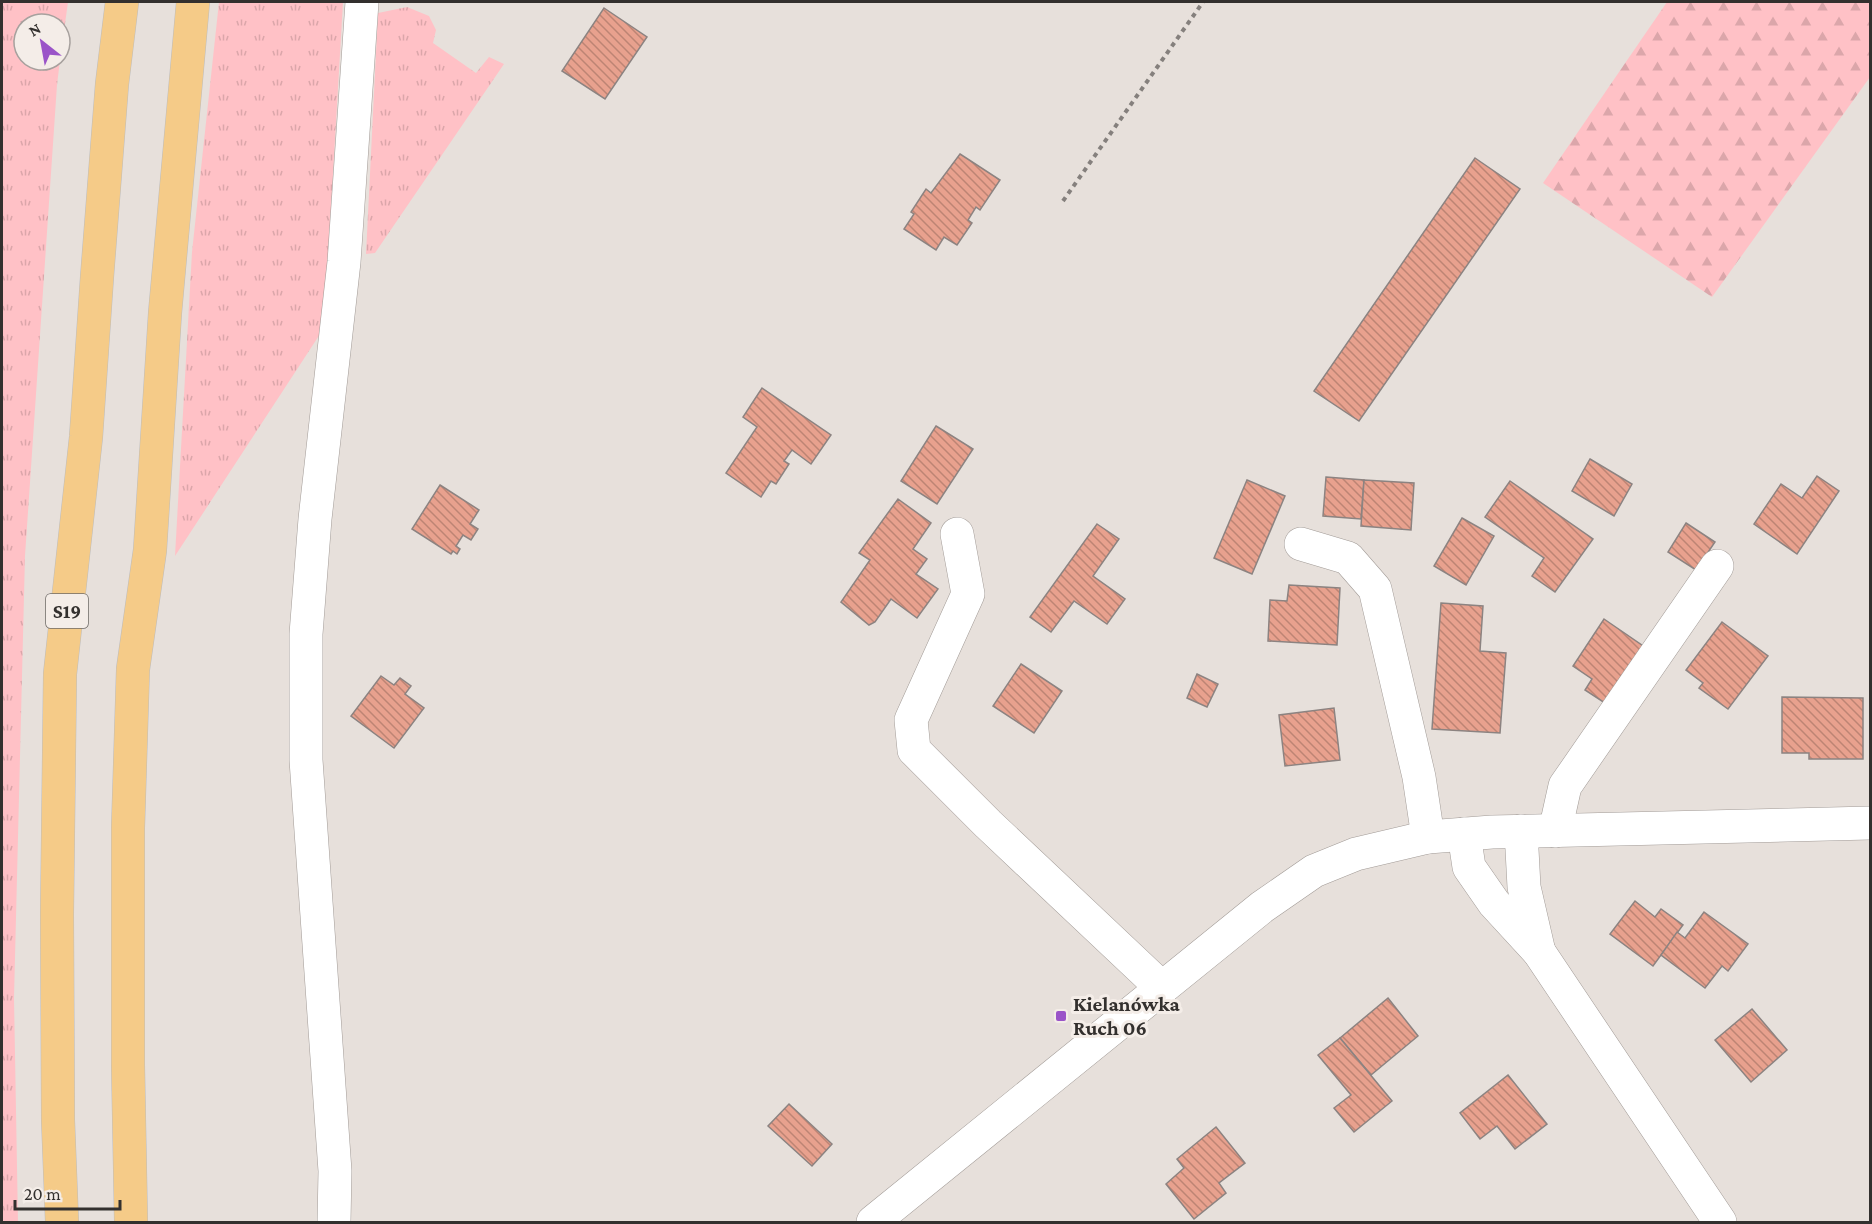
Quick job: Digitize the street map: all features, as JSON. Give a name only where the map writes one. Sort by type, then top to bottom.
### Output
[{"type":"highway","name":"S19","points":[[62,1222],[58,1120],[57,914],[60,674],[86,437],[112,84],[122,2]]},
{"type":"highway","points":[[131,1222],[128,1065],[128,828],[133,669],[150,550],[165,313],[193,2]]},
{"type":"street","points":[[334,1222],[335,1171],[306,760],[306,634],[315,519],[344,262],[362,2]]},
{"type":"street","points":[[957,534],[968,594],[911,720],[915,750],[988,824],[1162,988]]},
{"type":"street","points":[[1301,544],[1348,558],[1375,589],[1419,777],[1428,837]]},
{"type":"street","points":[[1555,831],[1565,786],[1717,566]]},
{"type":"street","points":[[873,1222],[1262,907],[1314,871],[1356,854],[1428,837],[1464,834],[1870,823]]},
{"type":"street","points":[[1521,831],[1524,887],[1539,952]]},
{"type":"street","points":[[1464,834],[1469,867],[1494,903],[1539,952],[1720,1222]]},
{"type":"path","points":[[1064,201],[1203,2]]},
{"type":"green space","points":[[2,2],[68,2],[67,12],[12,12],[12,72],[59,72],[25,556],[14,998],[18,1222],[2,1222]]},
{"type":"green space","points":[[219,2],[343,2],[324,328],[175,556],[192,252]]},
{"type":"green space","points":[[1667,2],[1870,2],[1870,77],[1712,297],[1543,183]]},
{"type":"green space","points":[[407,7],[429,16],[436,30],[433,43],[476,73],[489,57],[504,64],[375,253],[366,254],[378,13]]},
{"type":"building","points":[[604,8],[647,37],[605,99],[562,71]]},
{"type":"building","points":[[960,154],[1000,180],[980,210],[976,207],[968,220],[972,223],[957,245],[944,237],[936,250],[904,229],[914,214],[911,212],[926,189],[931,193]]},
{"type":"building","points":[[1475,158],[1520,189],[1359,421],[1314,391]]},
{"type":"building","points":[[762,388],[831,435],[811,464],[792,450],[784,461],[789,464],[776,484],[771,481],[761,497],[726,473],[757,427],[743,417]]},
{"type":"building","points":[[936,426],[973,449],[937,504],[901,481]]},
{"type":"building","points":[[1590,459],[1632,484],[1614,516],[1572,491]]},
{"type":"building","points":[[1817,476],[1839,491],[1797,554],[1754,524],[1781,484],[1802,498]]},
{"type":"building","points":[[1326,477],[1364,480],[1361,519],[1323,516]]},
{"type":"building","points":[[1247,480],[1285,496],[1252,574],[1214,558]]},
{"type":"building","points":[[1364,480],[1414,483],[1411,530],[1361,526]]},
{"type":"building","points":[[1510,481],[1593,539],[1555,592],[1532,576],[1544,558],[1485,517]]},
{"type":"building","points":[[440,485],[479,510],[470,524],[478,529],[471,540],[463,535],[456,546],[460,549],[457,554],[453,551],[451,554],[412,529]]},
{"type":"building","points":[[898,499],[931,523],[913,549],[927,559],[916,574],[938,589],[917,618],[891,599],[875,622],[869,625],[841,602],[870,560],[859,553]]},
{"type":"building","points":[[1462,518],[1494,536],[1466,585],[1434,566]]},
{"type":"building","points":[[1686,523],[1715,542],[1696,570],[1668,552]]},
{"type":"building","points":[[1097,524],[1119,539],[1093,576],[1125,599],[1107,624],[1074,601],[1051,632],[1030,617]]},
{"type":"building","points":[[1289,585],[1340,588],[1337,645],[1268,641],[1270,600],[1287,601]]},
{"type":"building","points":[[1441,603],[1483,606],[1480,651],[1506,653],[1500,733],[1432,729]]},
{"type":"building","points":[[1604,619],[1649,650],[1611,707],[1585,690],[1592,679],[1573,666]]},
{"type":"building","points":[[1722,622],[1768,656],[1728,709],[1699,688],[1703,683],[1686,670]]},
{"type":"building","points":[[1021,664],[1062,691],[1034,733],[993,706]]},
{"type":"building","points":[[1197,674],[1218,684],[1207,707],[1187,698]]},
{"type":"building","points":[[381,676],[394,685],[400,678],[411,686],[405,694],[424,708],[394,748],[351,716]]},
{"type":"building","points":[[1782,697],[1863,698],[1863,759],[1809,759],[1809,753],[1782,753]]},
{"type":"building","points":[[1334,708],[1340,760],[1285,766],[1279,715]]},
{"type":"building","points":[[1635,901],[1655,917],[1661,909],[1683,925],[1653,966],[1610,934]]},
{"type":"building","points":[[1704,912],[1748,944],[1728,971],[1722,966],[1705,988],[1661,955],[1677,932],[1685,938]]},
{"type":"building","points":[[1388,998],[1418,1036],[1371,1075],[1340,1038]]},
{"type":"building","points":[[1752,1009],[1787,1050],[1751,1082],[1715,1040]]},
{"type":"building","points":[[1340,1038],[1392,1101],[1354,1132],[1334,1108],[1351,1095],[1318,1055]]},
{"type":"building","points":[[1508,1075],[1547,1124],[1515,1149],[1497,1126],[1480,1139],[1460,1113]]},
{"type":"building","points":[[789,1104],[832,1144],[812,1166],[768,1126]]},
{"type":"building","points":[[1216,1127],[1245,1163],[1219,1183],[1226,1193],[1194,1219],[1166,1184],[1184,1168],[1177,1159]]},
{"type":"place","name":"Kielanówka Ruch 06","points":[[1061,1016]]}]
